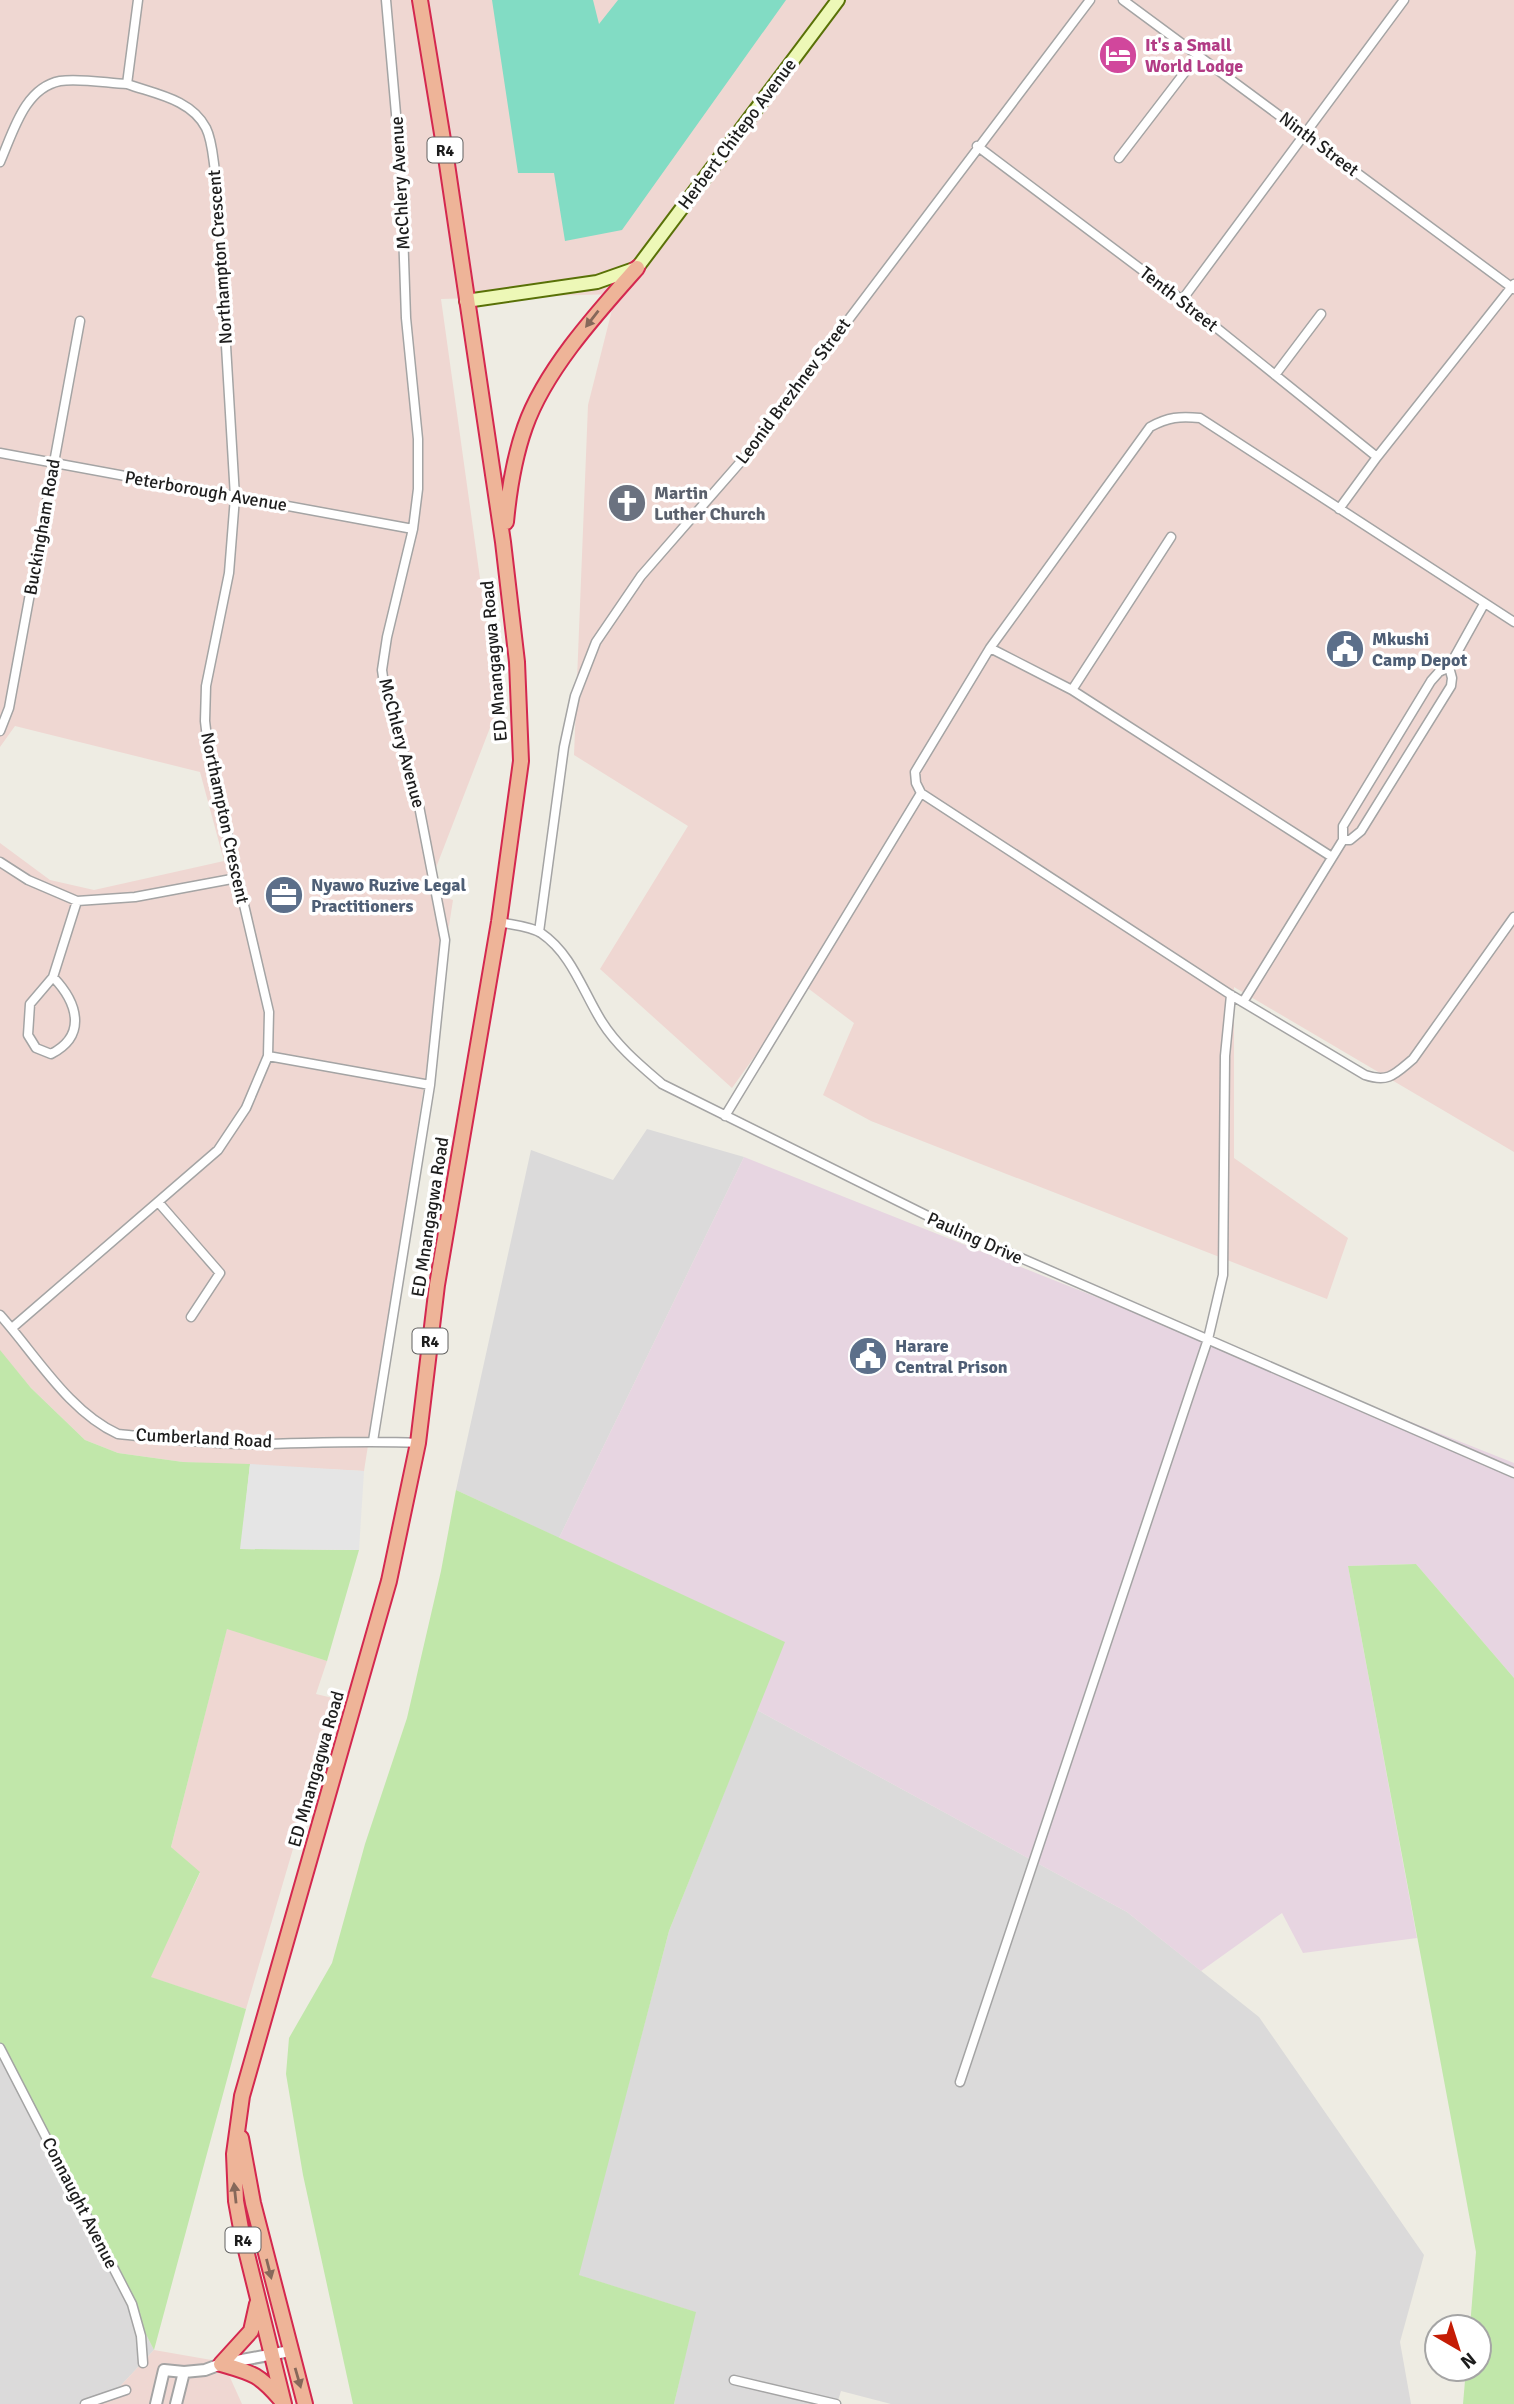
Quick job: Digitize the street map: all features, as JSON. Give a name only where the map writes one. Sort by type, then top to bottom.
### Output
[{"type":"highway","name":"R4","points":[[420,0],[467,301]]},
{"type":"highway","points":[[503,542],[514,466],[526,425],[541,393],[592,318],[636,268]]},
{"type":"highway","name":"ED Mnangagwa Road","points":[[284,2404],[236,2201],[234,2154],[242,2096],[371,1651],[389,1581],[418,1443],[437,1285],[499,922],[521,761],[517,662],[503,542],[467,301]]},
{"type":"highway","name":"ED Mnangagwa Road","points":[[239,2123],[253,2203],[305,2404]]},
{"type":"highway","points":[[258,2300],[251,2331],[221,2364],[256,2375],[266,2382],[284,2404]]},
{"type":"main road","name":"Herbert Chitepo Avenue","points":[[636,268],[838,0]]},
{"type":"main road","points":[[467,301],[597,282],[636,268]]},
{"type":"street","points":[[127,84],[138,0]]},
{"type":"street","name":"McChlery Avenue","points":[[373,1441],[430,1085],[445,940],[419,806],[384,691],[382,670],[387,637],[413,528],[418,489],[418,439],[406,318],[401,171],[386,0]]},
{"type":"street","name":"Leonid Brezhnev Street","points":[[539,932],[564,747],[575,696],[596,642],[641,576],[744,458],[977,146],[1090,0]]},
{"type":"street","name":"Ninth Street","points":[[1123,0],[1513,287]]},
{"type":"street","points":[[1182,300],[1404,0]]},
{"type":"street","points":[[1119,158],[1198,55]]},
{"type":"street","name":"Northampton Crescent","points":[[0,162],[27,102],[45,86],[62,80],[127,84],[182,103],[197,114],[207,130],[216,177],[235,497],[229,573],[206,687],[205,721],[209,755],[269,1012],[268,1056],[246,1108],[218,1150],[12,1328]]},
{"type":"street","name":"Tenth Street","points":[[977,146],[1182,300],[1377,457]]},
{"type":"street","points":[[1339,509],[1377,457],[1513,287]]},
{"type":"street","points":[[1275,375],[1321,314]]},
{"type":"street","name":"Buckingham Road","points":[[0,731],[9,708],[80,321]]},
{"type":"street","points":[[1514,622],[1199,418],[1178,416],[1164,419],[1150,427],[990,648],[915,772],[921,793],[1231,995],[1365,1075],[1378,1080],[1391,1077],[1413,1059],[1514,917]]},
{"type":"street","name":"Peterborough Avenue","points":[[0,453],[413,528]]},
{"type":"street","points":[[1072,690],[1171,537]]},
{"type":"street","points":[[1243,1002],[1343,840],[1343,826],[1431,681],[1439,672],[1449,667],[1484,604]]},
{"type":"street","points":[[990,648],[1072,690],[1332,857]]},
{"type":"street","points":[[1343,840],[1350,840],[1361,831],[1451,686],[1449,667]]},
{"type":"street","points":[[1404,729],[1419,737]]},
{"type":"street","points":[[725,1116],[921,793]]},
{"type":"street","points":[[0,862],[28,880],[77,901],[135,897],[237,878]]},
{"type":"street","points":[[53,977],[64,988],[72,1004],[75,1021],[73,1033],[65,1047],[51,1054],[36,1048],[28,1035],[30,1004],[53,977],[77,901]]},
{"type":"street","points":[[499,922],[539,932]]},
{"type":"street","name":"Pauling Drive","points":[[539,932],[559,950],[583,984],[602,1022],[630,1057],[662,1084],[950,1227],[1514,1474]]},
{"type":"street","points":[[960,2082],[1208,1339],[1223,1275],[1225,1056],[1231,995]]},
{"type":"street","points":[[268,1056],[430,1085]]},
{"type":"street","points":[[159,1203],[220,1273],[191,1317]]},
{"type":"street","name":"Cumberland Road","points":[[0,1315],[74,1403],[118,1434],[240,1444],[373,1441],[418,1443]]},
{"type":"street","name":"Connaught Avenue","points":[[0,2048],[132,2304],[141,2336],[143,2363]]},
{"type":"street","points":[[156,2404],[164,2370],[205,2370],[221,2364],[290,2351]]},
{"type":"street","points":[[176,2404],[184,2372]]},
{"type":"street","points":[[734,2380],[836,2404]]},
{"type":"street","points":[[85,2404],[125,2390]]},
{"type":"shaded area","points":[[0,0],[1514,0],[1514,1152],[1234,987],[1234,1158],[1348,1238],[1327,1299],[871,1121],[823,1095],[854,1023],[805,986],[732,1088],[600,969],[688,826],[574,755],[588,405],[616,294],[441,299],[498,707],[427,891],[453,900],[364,1471],[183,1462],[118,1453],[85,1440],[31,1388],[0,1351],[0,843],[50,880],[94,890],[224,861],[200,772],[15,726],[0,747]]},
{"type":"shaded area","points":[[647,1129],[744,1157],[559,1538],[456,1490],[531,1150],[613,1180]]},
{"type":"shaded area","points":[[744,1157],[1514,1463],[1514,1678],[1416,1564],[1348,1566],[1417,1938],[1303,1953],[1282,1913],[1201,1971],[1127,1912],[757,1710],[784,1642],[559,1538]]},
{"type":"shaded area","points":[[250,1464],[364,1471],[359,1550],[240,1549]]},
{"type":"shaded area","points":[[227,1628],[327,1661],[316,1694],[337,1699],[246,2009],[150,1977],[200,1873],[171,1847]]},
{"type":"shaded area","points":[[757,1710],[1127,1912],[1259,2017],[1424,2255],[1400,2342],[1411,2404],[891,2404],[841,2391],[837,2404],[674,2404],[695,2312],[578,2275],[669,1931]]},
{"type":"shaded area","points":[[0,2046],[154,2350],[112,2395],[89,2404],[0,2404]]},
{"type":"shaded area","points":[[154,2350],[223,2362],[242,2404],[89,2404],[112,2395]]},
{"type":"green space","points":[[492,0],[593,0],[599,24],[618,0],[786,0],[622,230],[565,241],[554,173],[518,173]]},
{"type":"green space","points":[[0,1350],[31,1388],[85,1440],[118,1453],[183,1462],[250,1464],[241,1549],[359,1550],[327,1661],[227,1629],[171,1847],[200,1872],[151,1977],[246,2009],[154,2350],[0,2046]]},
{"type":"green space","points":[[456,1490],[785,1642],[669,1931],[579,2275],[696,2312],[674,2404],[353,2404],[303,2175],[286,2074],[289,2038],[332,1963],[365,1844],[407,1718],[441,1571]]},
{"type":"green space","points":[[1416,1564],[1514,1678],[1514,2404],[1463,2404],[1465,2383],[1493,2383],[1493,2313],[1471,2313],[1476,2252],[1348,1566]]},
{"type":"place","name":"It's a Small World Lodge","points":[[1118,55]]},
{"type":"place","name":"Martin Luther Church","points":[[627,503]]},
{"type":"place","name":"Mkushi Camp Depot","points":[[1345,649]]},
{"type":"place","name":"Nyawo Ruzive Legal Practitioners","points":[[284,895]]},
{"type":"place","name":"Harare Central Prison","points":[[868,1356]]}]
